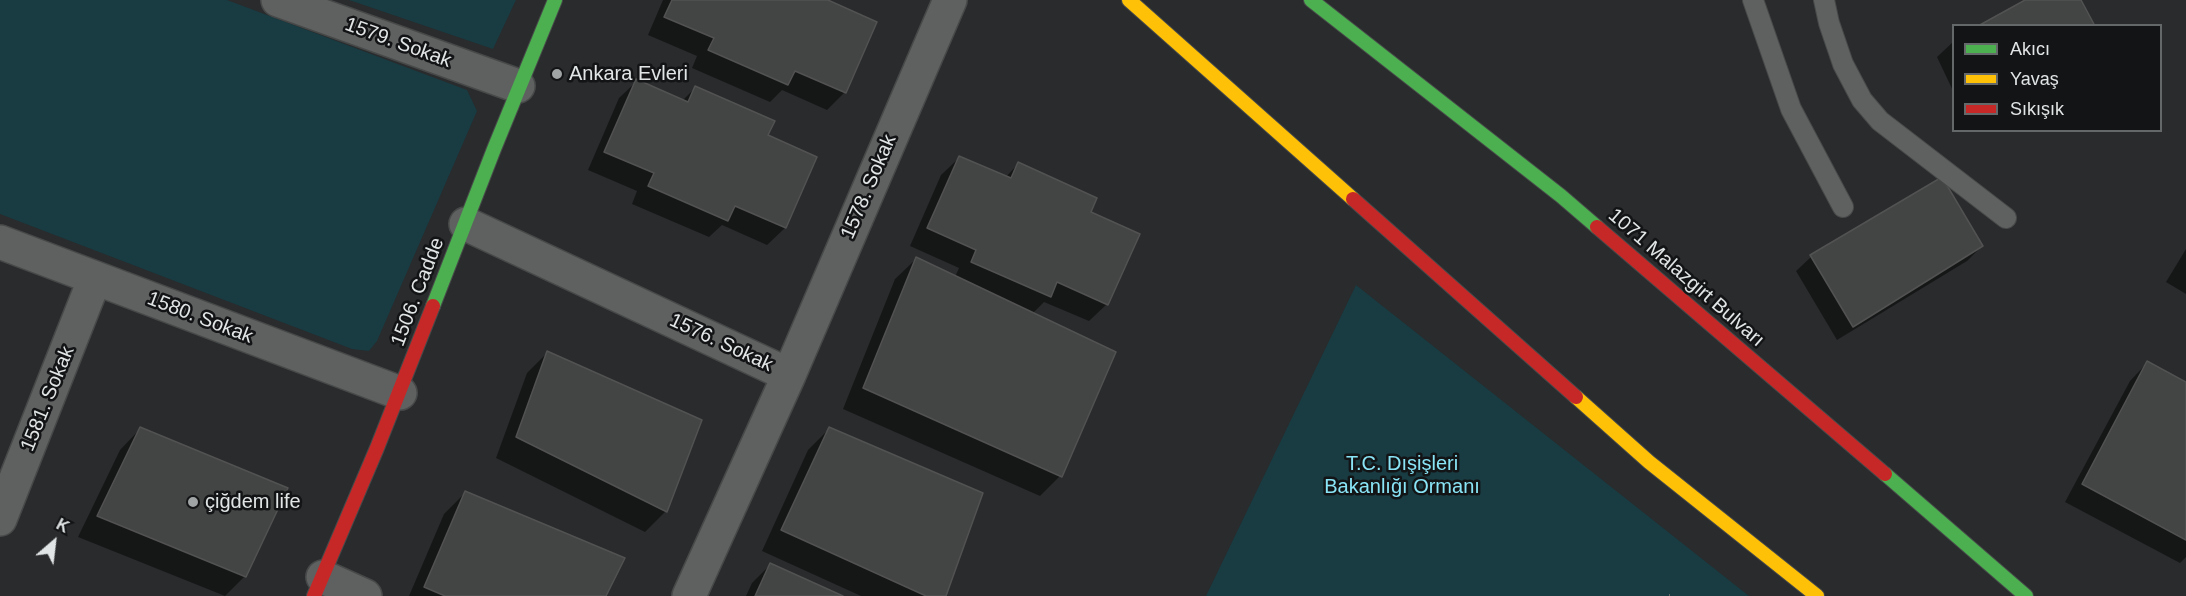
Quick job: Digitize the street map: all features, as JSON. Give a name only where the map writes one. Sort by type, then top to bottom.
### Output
[{"type":"main road","name":"1506. Cadde","points":[[318,586],[400,393],[518,86],[555,0]]},
{"type":"main road","points":[[1129,0],[1649,462],[1817,596]]},
{"type":"main road","name":"1071 Malazgirt Bulvarı","points":[[1311,0],[1561,196],[2026,596]]},
{"type":"street","name":"1579. Sokak","points":[[278,0],[518,86]]},
{"type":"street","name":"1578. Sokak","points":[[789,375],[950,0]]},
{"type":"street","name":"1576. Sokak","points":[[466,224],[789,375],[689,596]]},
{"type":"street","name":"1580. Sokak","points":[[0,242],[400,393]]},
{"type":"street","name":"1581. Sokak","points":[[0,519],[95,278]]},
{"type":"street","points":[[318,586],[365,596]]},
{"type":"lane","points":[[1753,0],[1791,109],[1843,207]]},
{"type":"lane","points":[[1824,0],[1829,23],[1844,64],[1862,100],[1880,121],[2006,218]]},
{"type":"green space","points":[[0,0],[227,0],[467,90],[477,111],[377,341],[369,351],[352,349],[0,214]]},
{"type":"green space","points":[[349,0],[516,0],[493,49]]},
{"type":"green space","name":"T.C. Dışişleri Bakanlığı Ormanı","points":[[1356,285],[1749,596],[1206,596]]},
{"type":"building","points":[[672,0],[828,0],[877,22],[846,93],[795,71],[788,85],[708,50],[714,38],[664,17]]},
{"type":"building","points":[[2025,0],[2081,0],[2094,24],[1982,24]]},
{"type":"building","points":[[636,79],[688,102],[695,86],[775,121],[768,135],[817,157],[786,228],[735,206],[728,221],[648,186],[654,173],[604,152]]},
{"type":"building","points":[[959,156],[1011,178],[1018,162],[1097,198],[1091,212],[1140,234],[1108,305],[1057,282],[1051,297],[971,262],[976,250],[927,228]]},
{"type":"building","points":[[1942,177],[1983,246],[1853,327],[1810,255]]},
{"type":"building","points":[[916,257],[1116,352],[1062,477],[863,388]]},
{"type":"building","points":[[547,351],[702,420],[667,512],[516,437]]},
{"type":"building","points":[[2147,361],[2186,382],[2186,540],[2082,484]]},
{"type":"building","name":"çiğdem life","points":[[140,427],[288,488],[246,577],[97,516]]},
{"type":"building","points":[[829,427],[983,493],[946,596],[926,596],[781,530]]},
{"type":"building","points":[[465,491],[625,558],[606,596],[445,596],[424,587]]},
{"type":"building","points":[[770,563],[843,596],[755,596]]},
{"type":"traffic: fast","points":[[433,306],[555,0]]},
{"type":"traffic: fast","points":[[1311,0],[1561,196],[1597,227]]},
{"type":"traffic: fast","points":[[1885,474],[2026,596]]},
{"type":"traffic: slow","points":[[1129,0],[1353,199]]},
{"type":"traffic: slow","points":[[1576,397],[1649,462],[1817,596]]},
{"type":"traffic: jam","points":[[1353,199],[1576,397]]},
{"type":"traffic: jam","points":[[1597,227],[1885,474]]},
{"type":"traffic: jam","points":[[314,596],[377,448],[433,306]]},
{"type":"place","name":"Ankara Evleri","points":[[557,74]]},
{"type":"place","name":"çiğdem life","points":[[193,502]]}]
